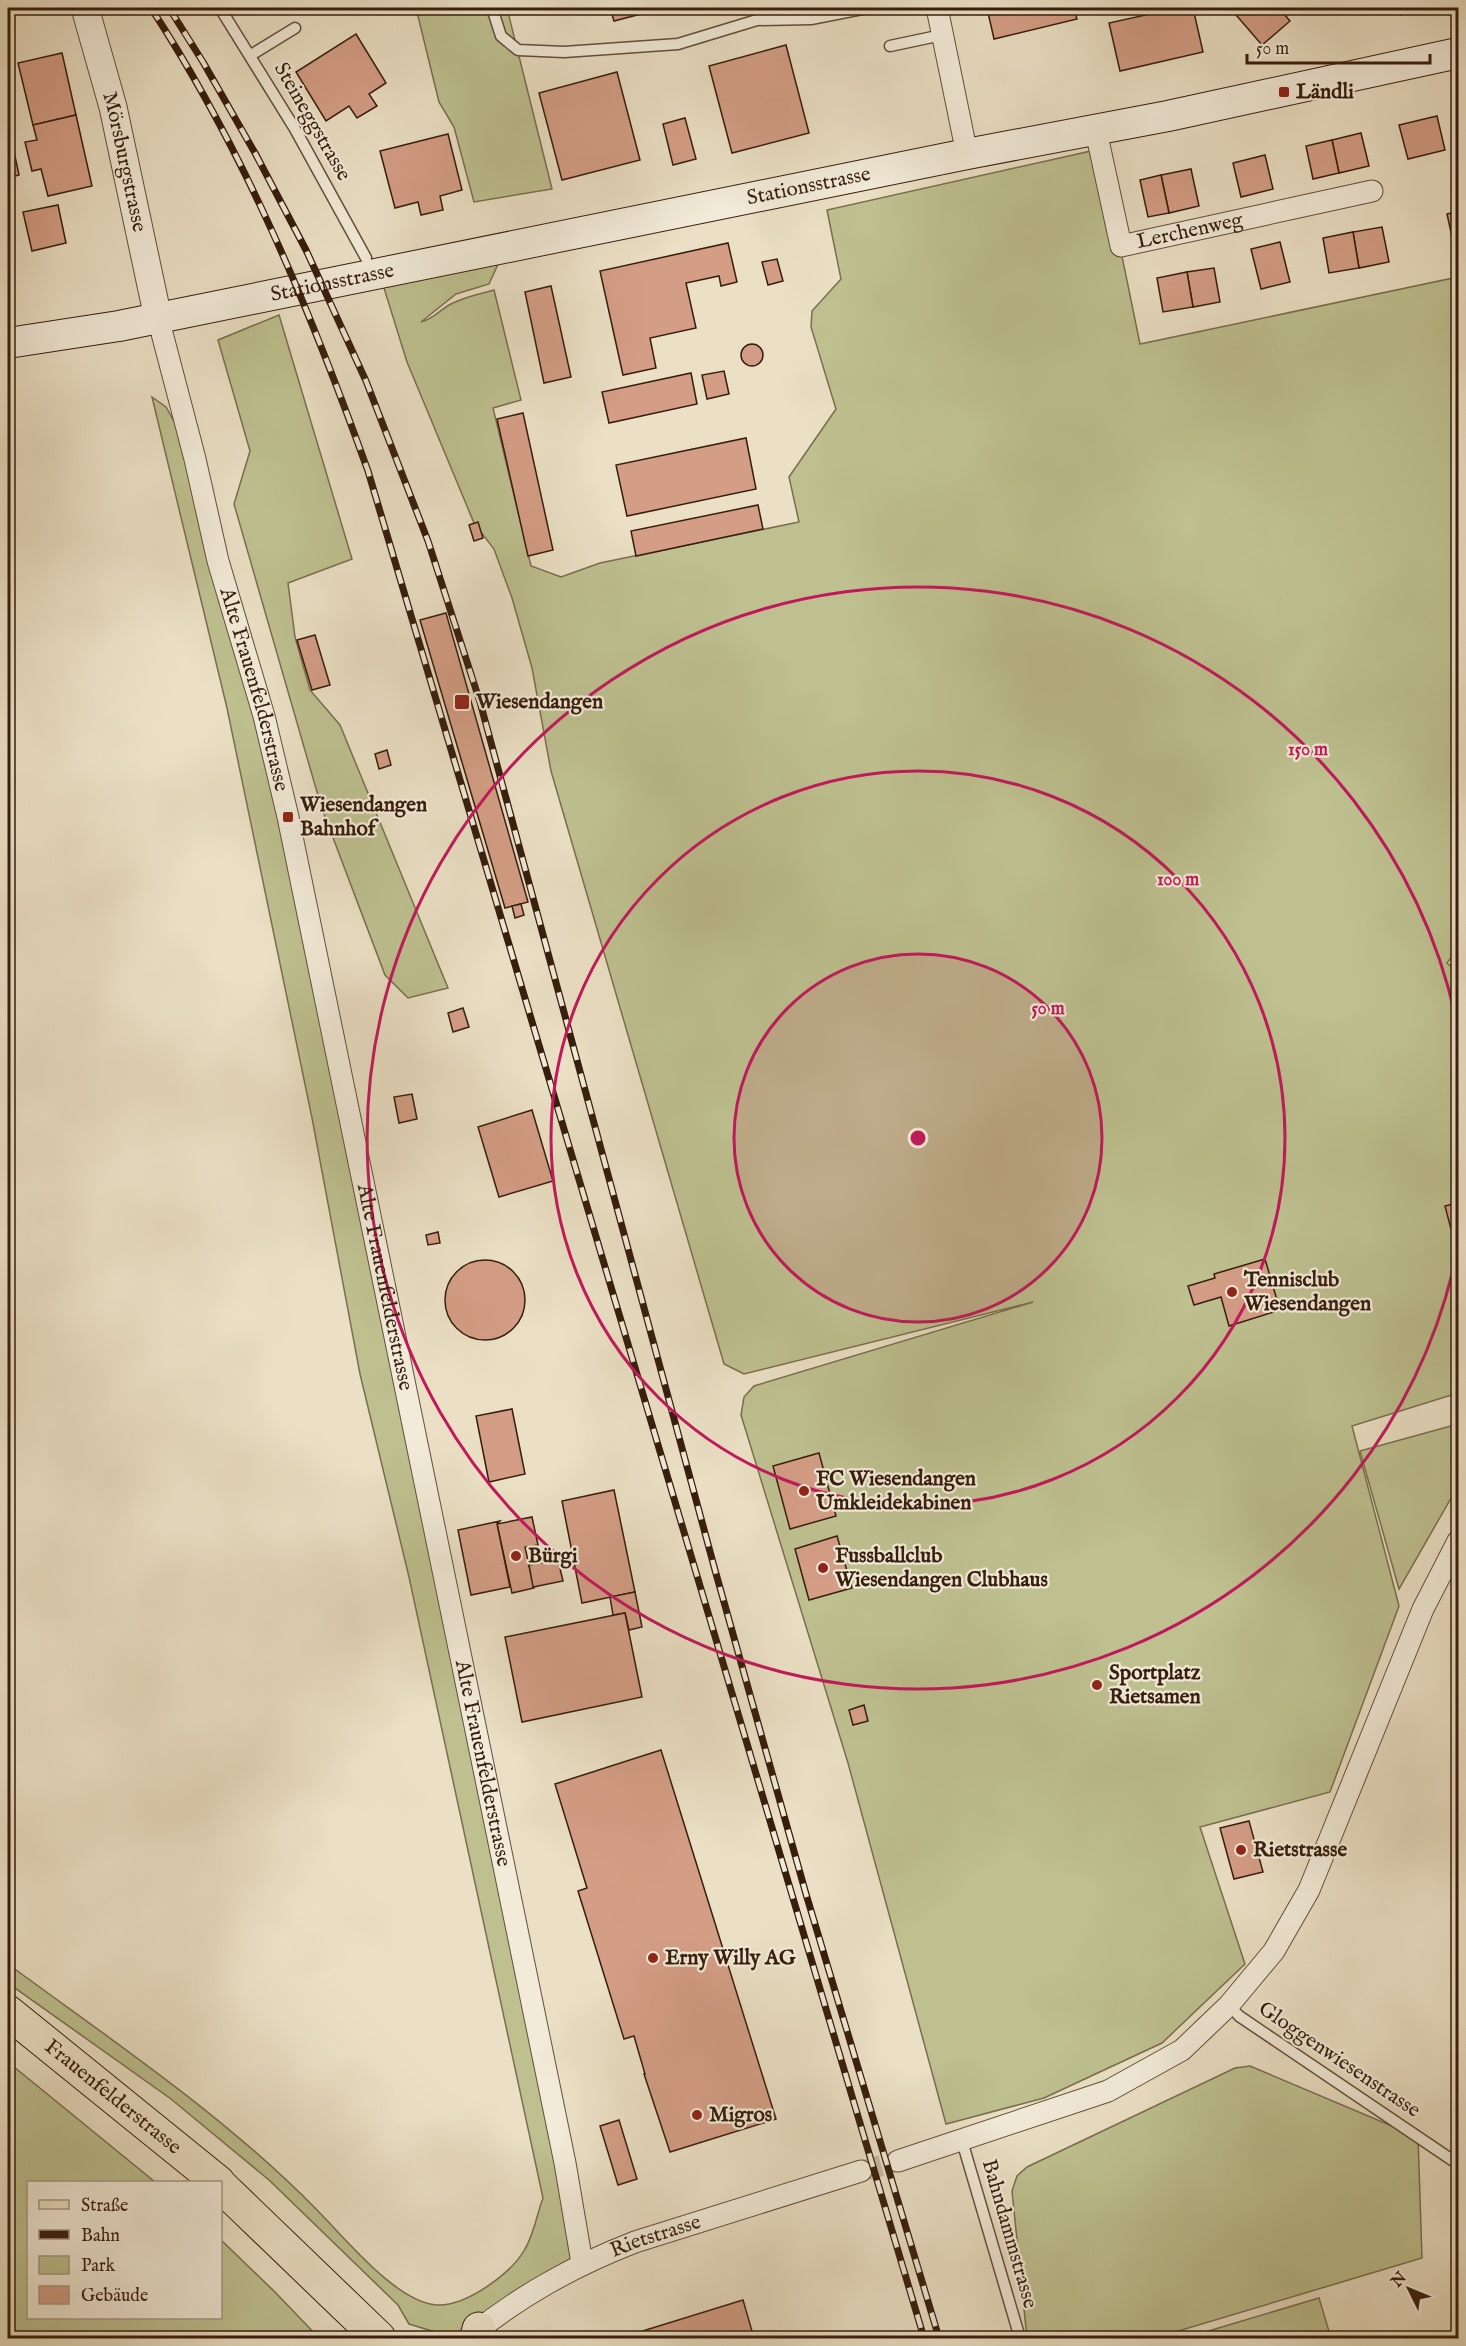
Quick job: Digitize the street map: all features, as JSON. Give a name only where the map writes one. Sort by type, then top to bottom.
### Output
[{"type":"main road","name":"Stationsstrasse","points":[[8,343],[158,318],[967,154],[1096,131],[1458,53]]},
{"type":"main road","name":"Frauenfelderstrasse","points":[[8,2012],[215,2181]]},
{"type":"main road","name":"Frauenfelderstrasse","points":[[222,2187],[379,2338]]},
{"type":"street","name":"Mörsburgstrasse","points":[[85,8],[113,107],[158,318]]},
{"type":"street","points":[[936,8],[967,154]]},
{"type":"street","name":"Lerchenweg","points":[[1096,131],[1120,246],[1372,191]]},
{"type":"street","name":"Alte Frauenfelderstrasse","points":[[158,318],[195,459],[218,561],[264,716],[288,817],[565,2163],[582,2264]]},
{"type":"street","points":[[898,2160],[962,2141],[1108,2091],[1182,2050],[1229,2005],[1274,1951],[1309,1890],[1423,1610],[1458,1541]]},
{"type":"street","name":"Rietstrasse","points":[[474,2335],[532,2290],[582,2264],[635,2241],[861,2171]]},
{"type":"lane","name":"Steineggstrasse","points":[[220,8],[295,129],[366,258]]},
{"type":"lane","points":[[492,8],[501,36],[518,50],[564,52],[678,44],[757,20],[811,19],[867,8]]},
{"type":"lane","points":[[250,55],[295,28]]},
{"type":"lane","points":[[890,46],[942,34]]},
{"type":"lane","name":"Gloggenwiesenstrasse","points":[[1229,2005],[1239,2016],[1458,2164]]},
{"type":"lane","name":"Bahndammstrasse","points":[[962,2141],[1020,2338]]},
{"type":"green space","points":[[416,8],[507,8],[552,189],[474,202],[454,127],[439,102]]},
{"type":"green space","points":[[1100,149],[1140,344],[1458,277],[1458,948],[1447,963],[1458,972],[1458,1393],[1352,1426],[1399,1606],[1330,1792],[1200,1827],[1245,1964],[1162,2043],[1044,2098],[946,2124],[848,1763],[741,1415],[744,1397],[754,1386],[1033,1302],[744,1374],[724,1364],[551,771],[532,668],[512,598],[494,549],[474,523],[407,362],[384,288],[375,273],[505,249],[489,284],[456,294],[421,322],[454,302],[494,290],[521,400],[493,408],[531,566],[561,577],[600,563],[799,522],[789,477],[836,409],[811,327],[812,311],[841,279],[827,210]]},
{"type":"green space","points":[[279,315],[352,559],[288,583],[295,637],[310,690],[340,725],[448,988],[408,998],[385,975],[321,806],[234,504],[250,451],[218,340]]},
{"type":"green space","points":[[152,397],[166,407],[195,459],[264,716],[582,2263],[467,2338],[443,2338],[432,2331],[409,2324],[398,2305],[269,2180],[171,2099],[8,1983],[8,1964],[207,2111],[282,2176],[388,2281],[420,2301],[436,2305],[448,2304],[473,2295],[509,2269],[525,2249],[543,2198],[409,1577],[360,1374],[312,1118],[227,708]]},
{"type":"green space","points":[[1458,1424],[1458,1486],[1399,1589],[1360,1451]]},
{"type":"green space","points":[[8,2062],[154,2181],[27,2181],[27,2319],[222,2319],[222,2241],[319,2338],[8,2338]]},
{"type":"green space","points":[[1250,2066],[1418,2137],[1422,2258],[1155,2338],[1027,2338],[1012,2191],[1017,2176],[1027,2167],[1235,2068]]},
{"type":"green space","points":[[1319,2298],[1331,2338],[1185,2338]]},
{"type":"building","points":[[610,8],[664,8],[614,21]]},
{"type":"building","points":[[987,8],[1074,8],[1077,19],[994,39]]},
{"type":"building","points":[[1177,8],[1193,8],[1203,52],[1120,71],[1109,23]]},
{"type":"building","points":[[1230,8],[1279,8],[1290,21],[1262,45]]},
{"type":"building","points":[[1399,8],[1436,8],[1401,15]]},
{"type":"building","points":[[356,34],[386,83],[369,94],[377,106],[357,118],[349,106],[326,121],[296,72]]},
{"type":"building","points":[[786,45],[809,133],[732,153],[709,66]]},
{"type":"building","points":[[62,53],[76,115],[33,125],[18,63]]},
{"type":"building","points":[[617,72],[640,160],[562,180],[539,93]]},
{"type":"building","points":[[76,115],[92,186],[48,196],[41,169],[32,171],[25,142],[37,140],[33,125]]},
{"type":"building","points":[[1437,116],[1445,150],[1408,159],[1399,125]]},
{"type":"building","points":[[685,118],[696,159],[673,165],[663,124]]},
{"type":"building","points":[[8,123],[19,175],[8,178]]},
{"type":"building","points":[[1361,133],[1369,166],[1339,173],[1332,140]]},
{"type":"building","points":[[448,134],[462,190],[440,196],[443,210],[421,215],[418,202],[395,208],[380,151]]},
{"type":"building","points":[[1332,140],[1339,173],[1313,179],[1306,146]]},
{"type":"building","points":[[1265,155],[1273,189],[1241,197],[1233,163]]},
{"type":"building","points":[[1191,169],[1199,206],[1169,213],[1161,175]]},
{"type":"building","points":[[1161,175],[1169,213],[1148,217],[1140,180]]},
{"type":"building","points":[[58,205],[66,243],[32,251],[23,212]]},
{"type":"building","points":[[1458,211],[1458,245],[1454,246],[1447,214]]},
{"type":"building","points":[[1382,227],[1389,262],[1359,268],[1353,232]]},
{"type":"building","points":[[1353,232],[1359,268],[1329,273],[1323,238]]},
{"type":"building","points":[[1280,242],[1290,282],[1261,289],[1251,249]]},
{"type":"building","points":[[728,243],[737,282],[721,286],[719,276],[686,283],[696,328],[650,338],[656,368],[623,375],[600,271]]},
{"type":"building","points":[[777,259],[783,281],[768,285],[762,262]]},
{"type":"building","points":[[1214,268],[1220,302],[1193,307],[1187,272]]},
{"type":"building","points":[[1187,272],[1193,307],[1163,312],[1157,278]]},
{"type":"building","points":[[551,286],[571,377],[544,383],[525,292]]},
{"type":"building","points":[[752,344],[760,347],[763,355],[760,363],[752,366],[744,363],[741,355],[744,347]]},
{"type":"building","points":[[724,371],[729,394],[707,399],[702,375]]},
{"type":"building","points":[[691,373],[697,404],[609,423],[602,392]]},
{"type":"building","points":[[523,413],[553,550],[528,556],[497,419]]},
{"type":"building","points":[[746,438],[756,489],[627,516],[616,465]]},
{"type":"building","points":[[758,505],[763,529],[636,556],[631,531]]},
{"type":"building","points":[[478,522],[483,538],[474,541],[469,525]]},
{"type":"building","points":[[446,613],[528,902],[505,908],[420,620]]},
{"type":"building","points":[[315,635],[330,685],[312,690],[297,640]]},
{"type":"building","points":[[387,750],[391,765],[379,769],[375,754]]},
{"type":"building","points":[[521,904],[524,915],[515,918],[512,906]]},
{"type":"building","points":[[463,1008],[469,1027],[453,1032],[448,1013]]},
{"type":"building","points":[[412,1094],[417,1119],[399,1123],[394,1097]]},
{"type":"building","points":[[532,1110],[553,1181],[499,1197],[478,1127]]},
{"type":"building","points":[[1458,1203],[1458,1226],[1451,1229],[1445,1206]]},
{"type":"building","points":[[438,1232],[440,1243],[428,1245],[426,1235]]},
{"type":"building","name":"Tennisclub Wiesendangen","points":[[1265,1259],[1280,1310],[1229,1326],[1221,1297],[1194,1305],[1188,1286],[1215,1278],[1214,1274]]},
{"type":"building","points":[[485,1260],[500,1263],[513,1272],[522,1285],[525,1300],[522,1315],[513,1328],[500,1337],[485,1340],[470,1337],[457,1328],[448,1315],[445,1300],[448,1285],[457,1272],[470,1263]]},
{"type":"building","points":[[512,1409],[525,1474],[489,1482],[476,1416]]},
{"type":"building","name":"FC Wiesendangen Umkleidekabinen","points":[[819,1453],[836,1516],[790,1529],[773,1466]]},
{"type":"building","points":[[614,1490],[635,1592],[582,1603],[562,1501]]},
{"type":"building","name":"Bürgi","points":[[532,1517],[538,1545],[525,1547],[534,1588],[512,1593],[497,1524]]},
{"type":"building","points":[[500,1521],[497,1524],[510,1587],[471,1595],[458,1530]]},
{"type":"building","name":"Fussballclub Wiesendangen Clubhaus","points":[[837,1536],[852,1588],[809,1600],[795,1549]]},
{"type":"building","points":[[558,1560],[563,1581],[533,1587],[529,1565]]},
{"type":"building","points":[[635,1592],[642,1627],[629,1630],[625,1613],[613,1615],[610,1597]]},
{"type":"building","points":[[625,1613],[642,1697],[522,1722],[505,1637]]},
{"type":"building","points":[[864,1705],[868,1721],[853,1725],[849,1710]]},
{"type":"building","points":[[661,1750],[776,2119],[670,2152],[634,2036],[624,2039],[578,1891],[587,1888],[555,1784]]},
{"type":"building","name":"Rietstrasse","points":[[1249,1821],[1263,1872],[1234,1879],[1220,1828]]},
{"type":"building","points":[[619,2120],[637,2179],[618,2185],[600,2126]]},
{"type":"building","points":[[743,2300],[754,2338],[620,2338]]},
{"type":"tunnel","points":[[861,2171],[898,2161]]},
{"type":"railway","points":[[151,8],[185,63],[246,175],[299,292],[368,471],[924,2338]]},
{"type":"railway","points":[[169,8],[255,153],[306,250],[366,381],[428,541],[480,702],[715,1570],[806,1894],[939,2338]]},
{"type":"place","name":"Ländli","points":[[1284,92]]},
{"type":"place","name":"Wiesendangen","points":[[462,702]]},
{"type":"place","name":"Wiesendangen Bahnhof","points":[[288,817]]},
{"type":"place","name":"Tennisclub Wiesendangen","points":[[1232,1292]]},
{"type":"place","name":"FC Wiesendangen Umkleidekabinen","points":[[804,1491]]},
{"type":"place","name":"Bürgi","points":[[516,1556]]},
{"type":"place","name":"Fussballclub Wiesendangen Clubhaus","points":[[823,1568]]},
{"type":"place","name":"Sportplatz Rietsamen","points":[[1097,1685]]},
{"type":"place","name":"Rietstrasse","points":[[1241,1850]]},
{"type":"place","name":"Erny Willy AG","points":[[653,1958]]},
{"type":"place","name":"Migros","points":[[697,2115]]}]
